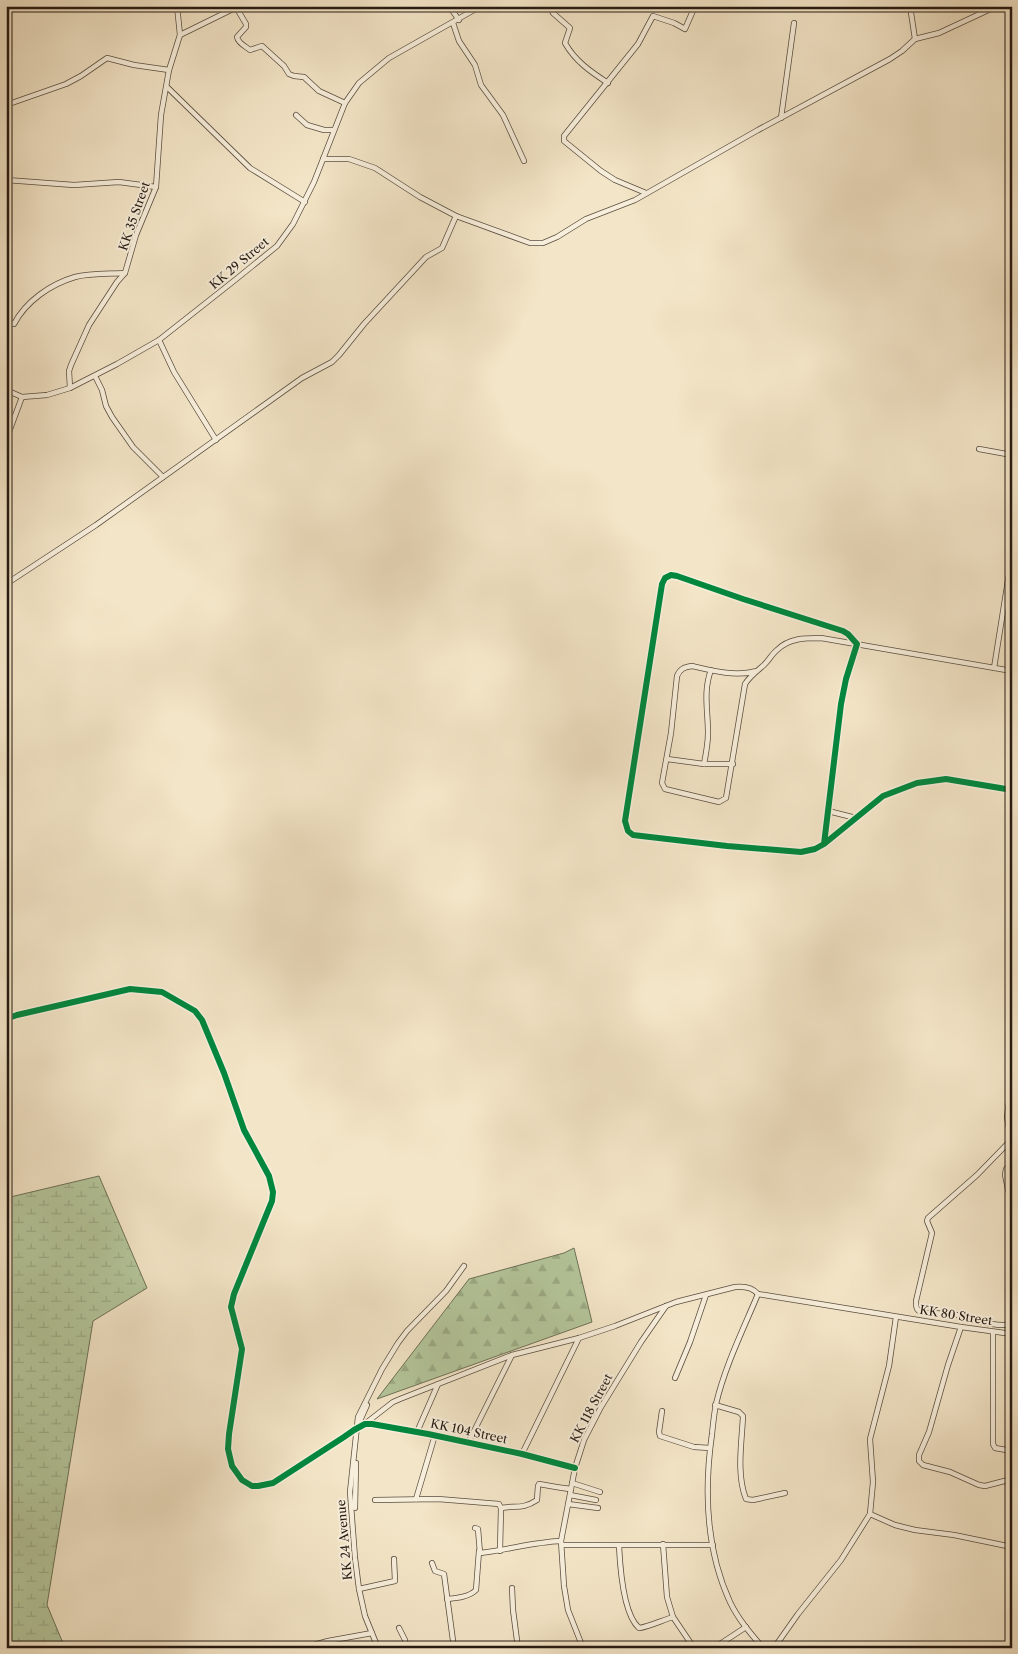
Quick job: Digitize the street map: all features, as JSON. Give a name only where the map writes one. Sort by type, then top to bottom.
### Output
[{"type":"street","name":"KK 35 Street","points":[[70,388],[69,371],[71,365],[89,324],[117,282],[126,273],[136,235],[156,187],[161,115],[169,70],[180,35],[177,6]]},
{"type":"street","points":[[450,6],[458,20]]},
{"type":"street","name":"KK 29 Street","points":[[22,398],[47,395],[70,388],[159,340],[277,246],[293,224],[305,202],[345,103],[359,82],[389,58],[481,6]]},
{"type":"street","points":[[548,6],[570,28],[565,43],[567,47],[583,66],[608,83]]},
{"type":"street","points":[[646,193],[615,180],[601,171],[563,139],[638,44],[653,16],[685,30],[695,6]]},
{"type":"street","points":[[910,6],[915,39]]},
{"type":"street","points":[[323,159],[349,159],[375,168],[420,197],[456,216],[530,243],[543,243],[557,237],[586,219],[623,206],[890,59],[915,39],[940,33],[997,6]]},
{"type":"street","points":[[180,35],[237,7],[246,24],[246,27],[236,36],[237,40],[250,50],[262,46],[284,66],[289,74],[304,77],[319,91],[345,103]]},
{"type":"street","points":[[453,23],[459,41],[476,65],[481,85],[503,115],[524,160]]},
{"type":"street","points":[[781,118],[794,23]]},
{"type":"street","points":[[6,105],[66,84],[107,58],[134,65],[169,70]]},
{"type":"street","points":[[167,87],[250,168],[305,202]]},
{"type":"street","points":[[296,115],[307,125],[333,130]]},
{"type":"street","points":[[6,180],[74,185],[119,182],[156,187]]},
{"type":"street","points":[[6,584],[96,525],[302,378],[332,362],[364,324],[426,257],[442,248],[456,216]]},
{"type":"street","points":[[6,327],[10,323],[14,324],[18,315],[47,289],[75,277],[126,273]]},
{"type":"street","points":[[159,340],[174,372],[216,440]]},
{"type":"street","points":[[95,376],[112,417],[133,447],[163,477]]},
{"type":"street","points":[[6,390],[22,398],[6,440]]},
{"type":"street","points":[[979,449],[1012,455]]},
{"type":"street","points":[[994,668],[1012,555]]},
{"type":"street","points":[[857,644],[843,631],[677,576],[671,575],[665,578],[662,584],[625,821],[628,831],[651,837],[801,852],[815,849],[824,844],[883,796],[917,783],[946,779],[1012,790]]},
{"type":"street","points":[[757,671],[746,674],[692,666],[680,670],[677,676],[672,733],[662,784],[665,789],[719,802],[728,796],[745,684],[769,660],[776,650],[790,641],[804,638],[821,638],[1012,671]]},
{"type":"street","points":[[824,844],[841,704],[846,679],[857,644]]},
{"type":"street","points":[[704,764],[708,733],[707,680],[711,670]]},
{"type":"street","points":[[667,759],[704,764],[733,764]]},
{"type":"street","points":[[828,811],[856,818]]},
{"type":"street","points":[[6,1019],[100,995],[136,989],[162,992],[195,1011],[202,1020],[224,1073],[244,1130],[266,1171],[273,1192],[272,1201],[234,1294],[231,1306],[241,1344],[229,1434],[228,1449],[232,1466],[242,1480],[252,1486],[273,1483],[365,1424]]},
{"type":"street","points":[[1012,1078],[1008,1117],[1011,1140],[977,1175],[928,1218],[927,1221],[932,1233],[916,1301],[916,1308],[922,1312],[955,1314],[990,1324],[1012,1324]]},
{"type":"street","points":[[1012,1163],[1006,1169],[1005,1175],[1010,1198],[1010,1224],[1012,1228]]},
{"type":"street","name":"KK 24 Avenue","points":[[378,1648],[365,1616],[359,1589],[350,1492],[358,1417],[382,1369],[398,1343],[407,1331],[446,1291],[464,1266]]},
{"type":"street","name":"KK 80 Street","points":[[365,1424],[393,1402],[512,1355],[578,1338],[666,1306],[735,1287],[743,1286],[754,1289],[758,1294],[1012,1334]]},
{"type":"street","points":[[675,1378],[690,1342],[706,1294]]},
{"type":"street","points":[[758,1294],[727,1368],[715,1405],[707,1487],[713,1545],[723,1583],[730,1602],[746,1627],[763,1648]]},
{"type":"street","name":"KK 118 Street","points":[[583,1648],[568,1610],[561,1543],[575,1468],[584,1440],[601,1407],[641,1342],[666,1306]]},
{"type":"street","points":[[774,1648],[798,1614],[841,1560],[870,1514],[873,1482],[870,1439],[889,1366],[896,1316]]},
{"type":"street","points":[[961,1327],[929,1432],[919,1455],[919,1461],[923,1465],[950,1472],[979,1485],[985,1486],[1012,1479]]},
{"type":"street","points":[[993,1332],[993,1444],[997,1450],[1012,1451]]},
{"type":"street","points":[[522,1454],[578,1338]]},
{"type":"street","points":[[468,1443],[512,1355]]},
{"type":"street","points":[[417,1432],[438,1384]]},
{"type":"street","points":[[715,1405],[738,1412],[743,1416],[740,1454],[742,1481],[746,1499],[753,1500],[785,1493]]},
{"type":"street","points":[[662,1411],[660,1436],[694,1447],[710,1448]]},
{"type":"street","name":"KK 104 Street","points":[[365,1424],[435,1435],[575,1468]]},
{"type":"street","points":[[416,1499],[435,1435]]},
{"type":"street","points":[[501,1508],[518,1508],[533,1503],[536,1500],[539,1484],[551,1485],[556,1488],[572,1486],[600,1492]]},
{"type":"street","points":[[570,1495],[596,1500]]},
{"type":"street","points":[[375,1500],[442,1499],[499,1504],[501,1508],[500,1550]]},
{"type":"street","points":[[568,1504],[598,1508]]},
{"type":"street","points":[[870,1514],[895,1525],[915,1530],[954,1535],[1012,1547]]},
{"type":"street","points":[[447,1599],[474,1593],[476,1590],[479,1551],[478,1529],[475,1528]]},
{"type":"street","points":[[479,1551],[500,1550],[527,1544],[561,1543],[619,1546],[663,1544],[713,1545]]},
{"type":"street","points":[[663,1544],[667,1597],[673,1617],[694,1648]]},
{"type":"street","points":[[619,1546],[623,1589],[634,1623],[638,1628],[644,1628],[658,1621],[673,1617]]},
{"type":"street","points":[[359,1589],[395,1581],[394,1559]]},
{"type":"street","points":[[432,1563],[435,1571],[444,1574],[454,1648]]},
{"type":"street","points":[[512,1588],[518,1648]]},
{"type":"street","points":[[714,1648],[746,1627]]},
{"type":"street","points":[[400,1628],[406,1648]]},
{"type":"street","points":[[303,1648],[328,1640],[372,1633]]},
{"type":"green space","points":[[99,1176],[147,1288],[93,1321],[47,1605],[65,1648],[6,1648],[6,1198]]},
{"type":"green space","points":[[574,1248],[592,1322],[377,1399],[469,1279],[564,1253]]},
{"type":"cycle path","points":[[824,844],[841,704],[846,679],[857,644],[843,631],[677,576],[671,575],[665,578],[662,584],[625,821],[628,831],[633,835],[801,852],[815,849],[824,844],[883,796],[917,783],[946,779],[1012,790]]},
{"type":"cycle path","points":[[6,1019],[130,989],[162,992],[195,1011],[202,1020],[224,1073],[244,1130],[269,1176],[273,1192],[272,1201],[234,1294],[231,1307],[242,1349],[228,1449],[232,1466],[242,1480],[252,1486],[273,1483],[365,1424],[428,1434],[522,1454],[575,1468]]}]
